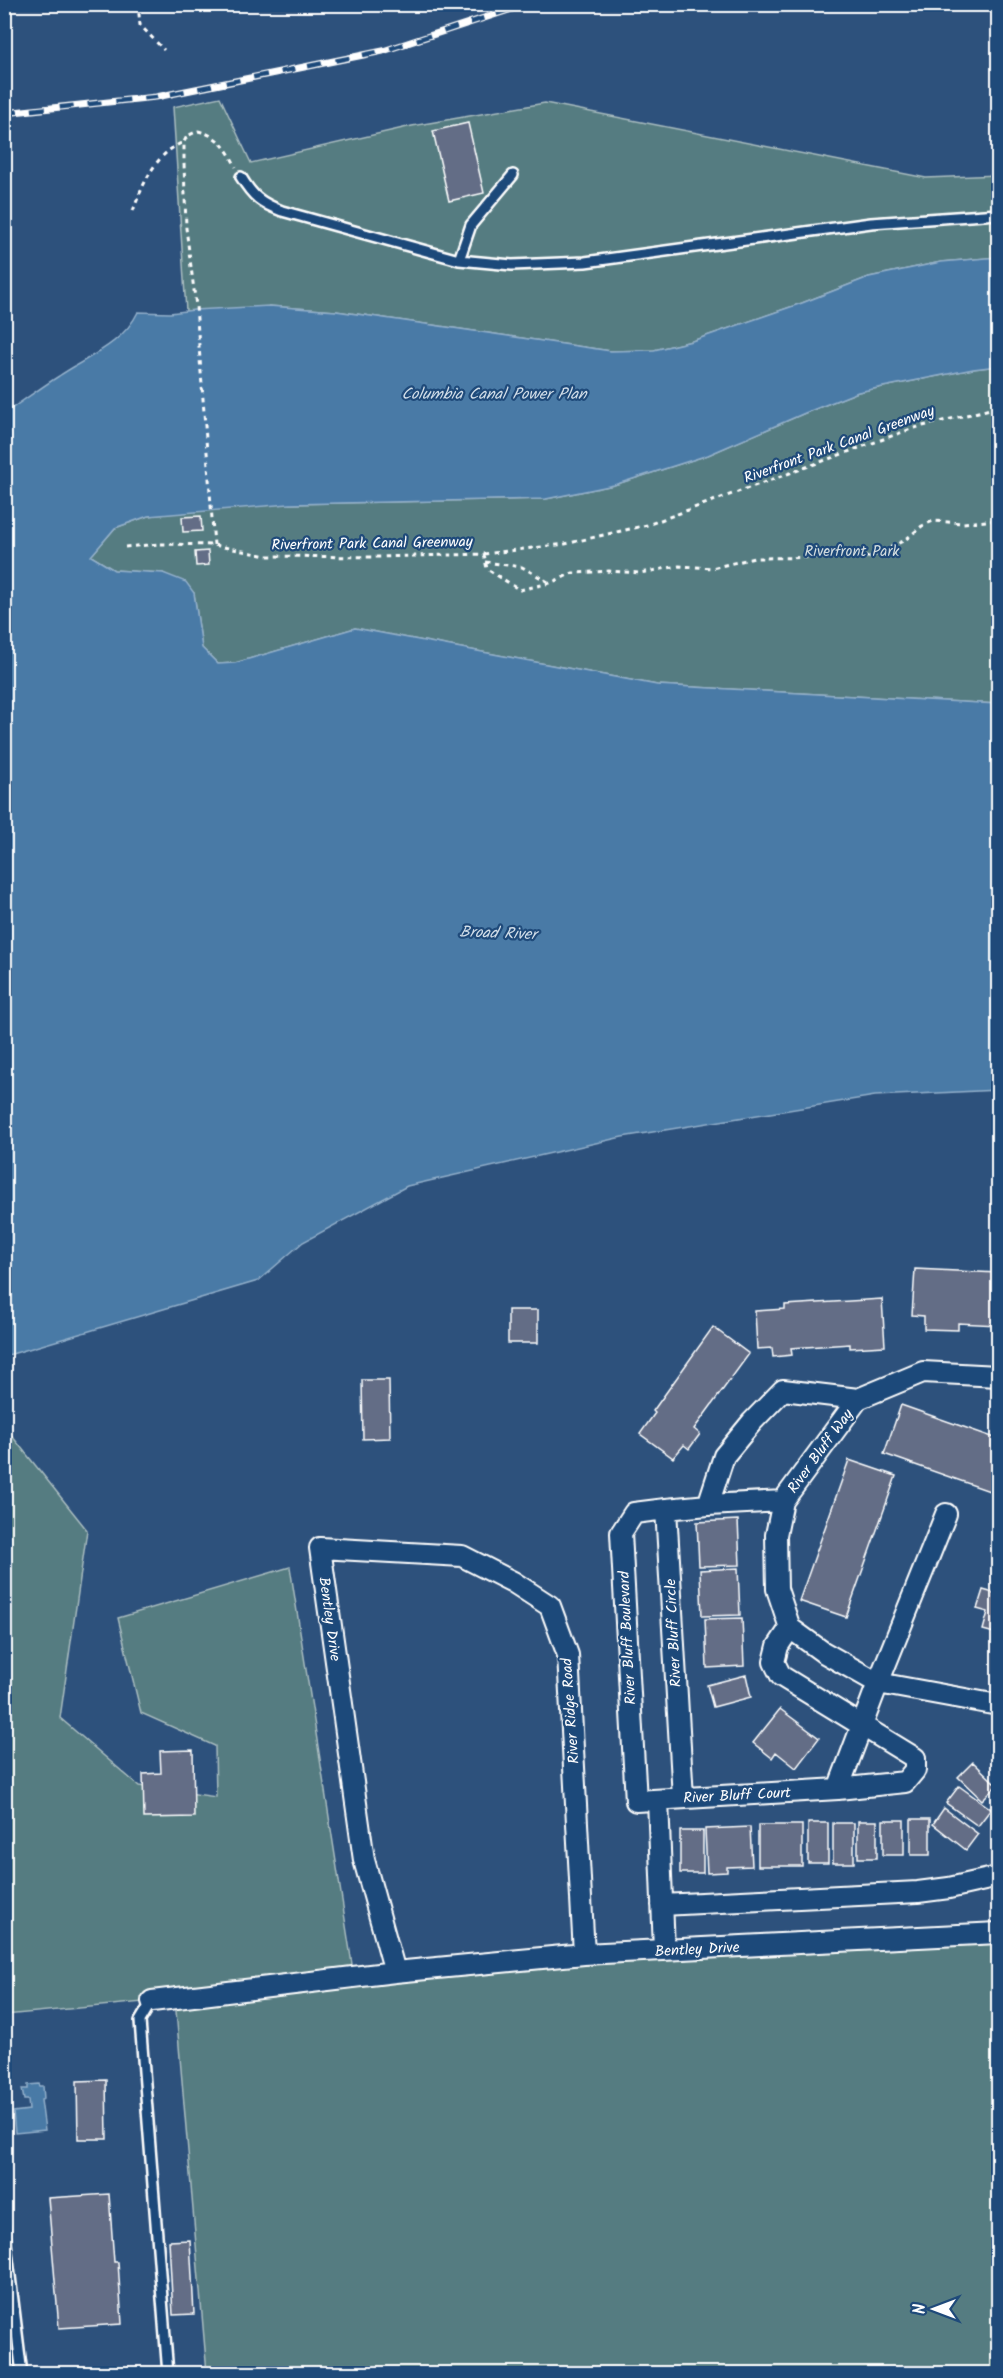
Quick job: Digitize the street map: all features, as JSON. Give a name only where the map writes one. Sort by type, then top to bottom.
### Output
[{"type":"street","name":"River Bluff Way","points":[[858,1399],[783,1501],[708,1505],[724,1456],[783,1390],[858,1399],[923,1372],[999,1376]]},
{"type":"street","points":[[783,1501],[776,1535],[777,1589],[790,1628],[823,1652],[878,1683],[999,1705]]},
{"type":"street","points":[[666,1509],[708,1505]]},
{"type":"street","name":"River Bluff Circle","points":[[666,1509],[683,1798]]},
{"type":"street","name":"River Bluff Boulevard","points":[[636,1801],[621,1533],[634,1513],[666,1509]]},
{"type":"street","points":[[838,1789],[946,1514]]},
{"type":"street","name":"River Ridge Road","points":[[320,1548],[462,1556],[513,1582],[550,1606],[567,1655],[584,1954]]},
{"type":"street","name":"Bentley Drive","points":[[320,1548],[364,1860],[395,1972]]},
{"type":"street","name":"River Bluff Court","points":[[636,1801],[838,1789],[905,1782],[915,1770],[915,1758],[781,1676],[774,1662],[778,1646],[790,1628]]},
{"type":"street","points":[[658,1800],[664,1950]]},
{"type":"street","points":[[662,1905],[918,1892],[949,1888],[996,1874]]},
{"type":"street","name":"Bentley Drive","points":[[153,2001],[395,1972],[584,1954],[999,1933]]},
{"type":"lane","points":[[459,260],[471,225],[513,175]]},
{"type":"lane","points":[[241,177],[251,194],[267,206],[459,260],[512,265],[585,262],[871,223],[999,214]]},
{"type":"lane","points":[[153,2001],[140,2021],[168,2373]]},
{"type":"lane","points":[[4,2227],[22,2373]]},
{"type":"path","points":[[138,4],[140,26],[164,50]]},
{"type":"path","points":[[133,211],[157,161],[166,151],[184,142],[191,133],[204,132],[212,136],[227,150],[241,177]]},
{"type":"path","points":[[184,142],[186,228],[196,306],[214,545]]},
{"type":"path","name":"Riverfront Park Canal Greenway","points":[[125,547],[160,544],[214,545],[247,554],[281,557],[376,557],[484,554],[565,544],[647,525],[911,429],[999,407]]},
{"type":"path","points":[[484,554],[487,569],[520,590],[550,583],[573,573],[609,571],[640,573],[679,566],[712,568],[754,558],[771,560],[871,557],[905,540],[922,526],[933,521],[963,523],[999,520]]},
{"type":"path","points":[[485,562],[522,567],[550,583]]},
{"type":"green space","name":"Riverfront Park","points":[[220,97],[251,163],[412,126],[545,103],[926,178],[998,175],[998,257],[941,262],[869,277],[692,341],[654,350],[611,351],[336,311],[269,306],[289,504],[546,499],[614,485],[708,455],[858,392],[998,366],[998,704],[657,685],[355,628],[235,663],[218,664],[202,648],[194,593],[163,573],[114,570],[91,556],[115,528],[148,516],[203,510],[186,311],[173,107]]},
{"type":"green space","points":[[4,1426],[87,1530],[60,1718],[139,1786],[216,1797],[215,1746],[141,1713],[118,1618],[290,1567],[354,1977],[998,1933],[998,2373],[207,2373],[175,1999],[5,2015]]},
{"type":"water","points":[[998,257],[998,366],[858,392],[708,455],[614,485],[546,499],[289,504],[148,516],[115,528],[91,556],[114,570],[163,573],[186,582],[194,593],[202,648],[218,664],[235,663],[355,628],[657,685],[998,704],[998,1090],[875,1096],[622,1137],[407,1186],[303,1242],[258,1281],[5,1356],[5,413],[114,341],[123,333],[138,312],[170,313],[269,306],[336,311],[611,351],[654,350],[692,341],[869,277],[941,262]]},
{"type":"water","points":[[28,2085],[43,2086],[44,2099],[41,2100],[45,2130],[15,2133],[13,2112],[29,2110],[28,2100],[24,2100],[22,2089],[28,2089]]},
{"type":"building","points":[[468,123],[484,193],[449,201],[433,131]]},
{"type":"building","points":[[201,516],[202,531],[183,532],[182,517]]},
{"type":"building","points":[[208,551],[209,565],[196,566],[195,552]]},
{"type":"building","points":[[915,1269],[998,1273],[998,1325],[958,1323],[958,1330],[924,1329],[924,1316],[912,1315]]},
{"type":"building","points":[[882,1299],[885,1346],[850,1348],[850,1344],[791,1348],[792,1355],[773,1357],[772,1348],[757,1349],[755,1311],[785,1309],[785,1305]]},
{"type":"building","points":[[508,1310],[538,1310],[538,1343],[508,1343]]},
{"type":"building","points":[[713,1327],[749,1354],[694,1429],[700,1434],[689,1449],[684,1445],[673,1458],[640,1434],[655,1413],[653,1411]]},
{"type":"building","points":[[362,1380],[389,1380],[390,1438],[363,1439]]},
{"type":"building","points":[[901,1405],[998,1439],[998,1494],[884,1454]]},
{"type":"building","points":[[849,1460],[896,1476],[846,1617],[799,1601]]},
{"type":"building","points":[[738,1520],[740,1565],[699,1566],[697,1522]]},
{"type":"building","points":[[738,1568],[740,1615],[702,1616],[700,1570]]},
{"type":"building","points":[[998,1587],[998,1634],[983,1630],[988,1612],[977,1609],[983,1590],[997,1594]]},
{"type":"building","points":[[742,1618],[744,1666],[707,1668],[705,1619]]},
{"type":"building","points":[[746,1675],[751,1697],[713,1707],[707,1685]]},
{"type":"building","points":[[780,1709],[819,1738],[796,1768],[776,1752],[772,1758],[753,1743]]},
{"type":"building","points":[[193,1750],[194,1817],[144,1818],[143,1774],[161,1773],[160,1751]]},
{"type":"building","points":[[973,1762],[997,1785],[982,1800],[958,1777]]},
{"type":"building","points":[[959,1786],[991,1809],[978,1826],[946,1803]]},
{"type":"building","points":[[944,1808],[978,1834],[966,1850],[933,1824]]},
{"type":"building","points":[[911,1819],[930,1819],[930,1855],[911,1855]]},
{"type":"building","points":[[883,1820],[904,1820],[904,1855],[883,1855]]},
{"type":"building","points":[[858,1821],[877,1821],[877,1858],[858,1858]]},
{"type":"building","points":[[808,1823],[828,1823],[828,1863],[808,1863]]},
{"type":"building","points":[[833,1823],[854,1823],[854,1863],[833,1863]]},
{"type":"building","points":[[758,1825],[802,1825],[802,1866],[758,1866]]},
{"type":"building","points":[[750,1827],[752,1866],[727,1867],[727,1872],[707,1873],[705,1829]]},
{"type":"building","points":[[680,1831],[703,1831],[703,1873],[680,1873]]},
{"type":"building","points":[[106,2080],[107,2139],[78,2139],[77,2081]]},
{"type":"building","points":[[4,2087],[8,2087],[8,2173],[4,2173]]},
{"type":"building","points":[[109,2194],[114,2262],[118,2262],[122,2324],[59,2328],[48,2198]]},
{"type":"building","points":[[190,2240],[194,2314],[173,2315],[169,2241]]},
{"type":"railway","points":[[4,113],[156,97],[383,51],[527,4]]},
{"type":"water label","name":"Columbia Canal Power Plan","points":[[494,393]]},
{"type":"water label","name":"Broad River","points":[[498,932]]}]
